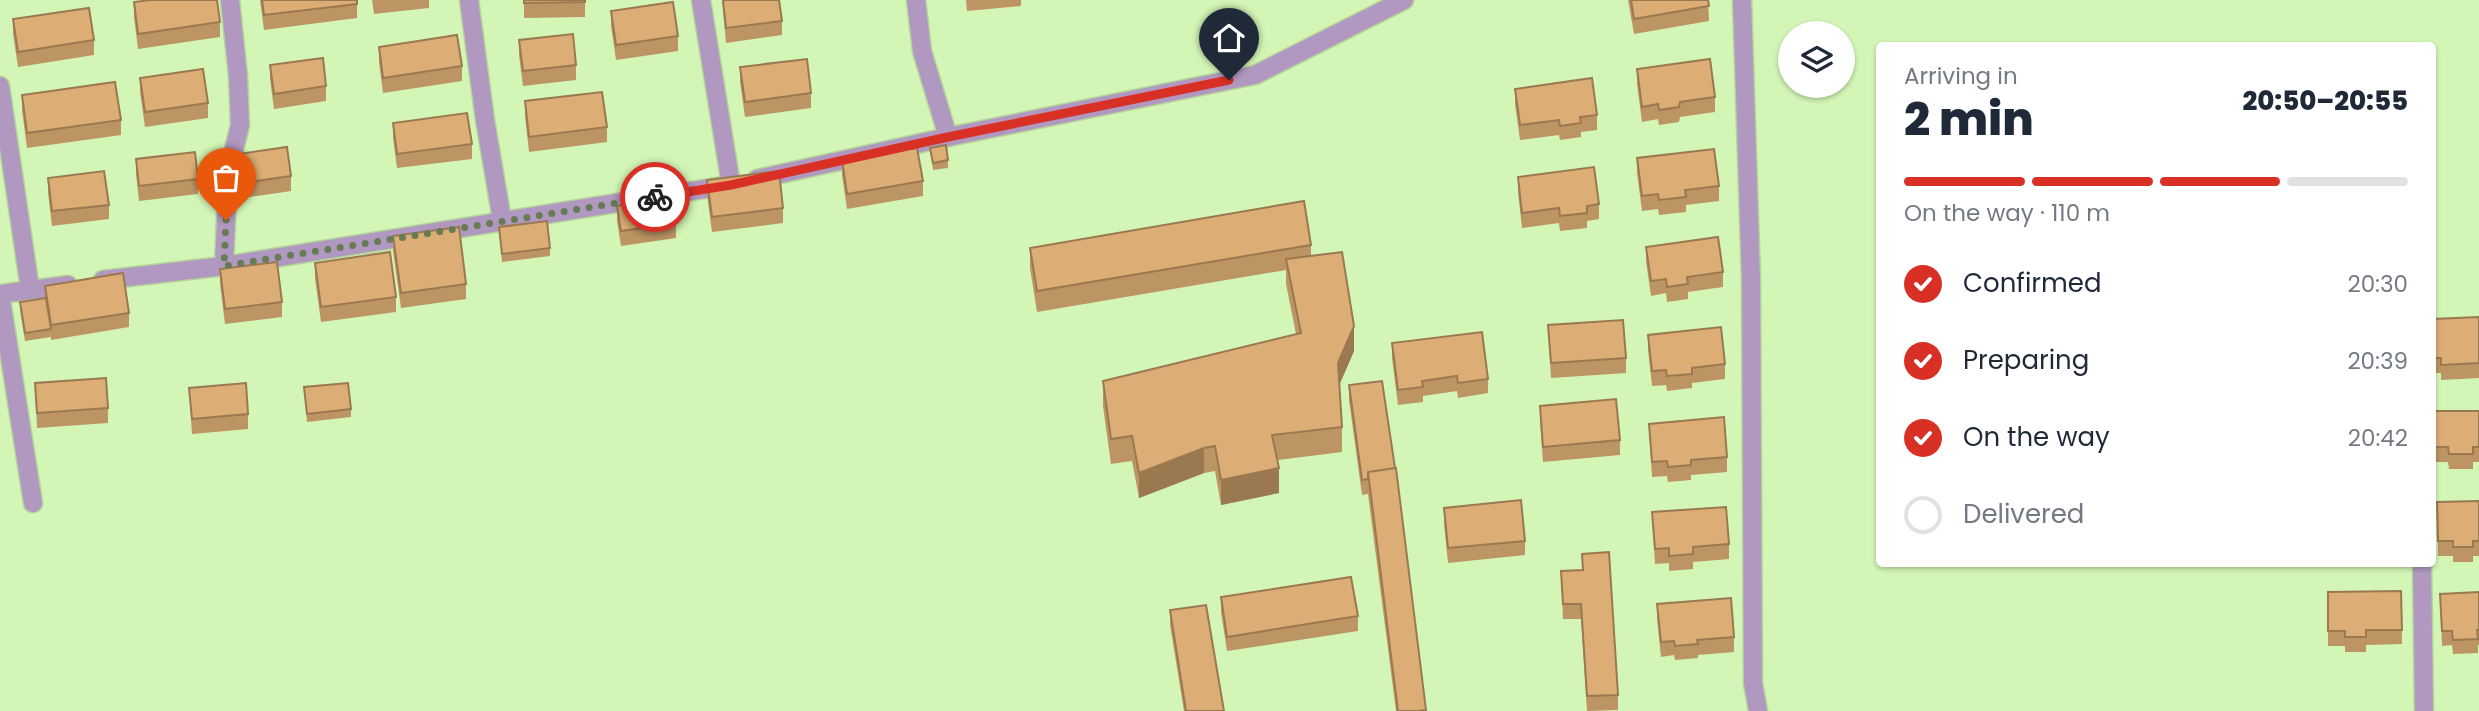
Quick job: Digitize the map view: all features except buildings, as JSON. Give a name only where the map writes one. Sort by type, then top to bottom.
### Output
[{"type":"street","points":[[224,266],[228,174],[240,125],[230,0]]},
{"type":"street","points":[[469,0],[502,220]]},
{"type":"street","points":[[701,0],[731,185]]},
{"type":"street","points":[[916,0],[922,51],[948,137]]},
{"type":"street","points":[[33,503],[0,294],[224,266],[731,185],[948,137],[1255,75],[1404,0]]},
{"type":"street","points":[[1742,0],[1751,280],[1753,683],[1758,711]]},
{"type":"street","points":[[0,86],[30,289]]},
{"type":"street","points":[[2422,567],[2424,711]]},
{"type":"way so far","points":[[226,220],[224,266],[655,197]]},
{"type":"route","points":[[655,197],[731,185],[948,137],[1229,80]]}]
